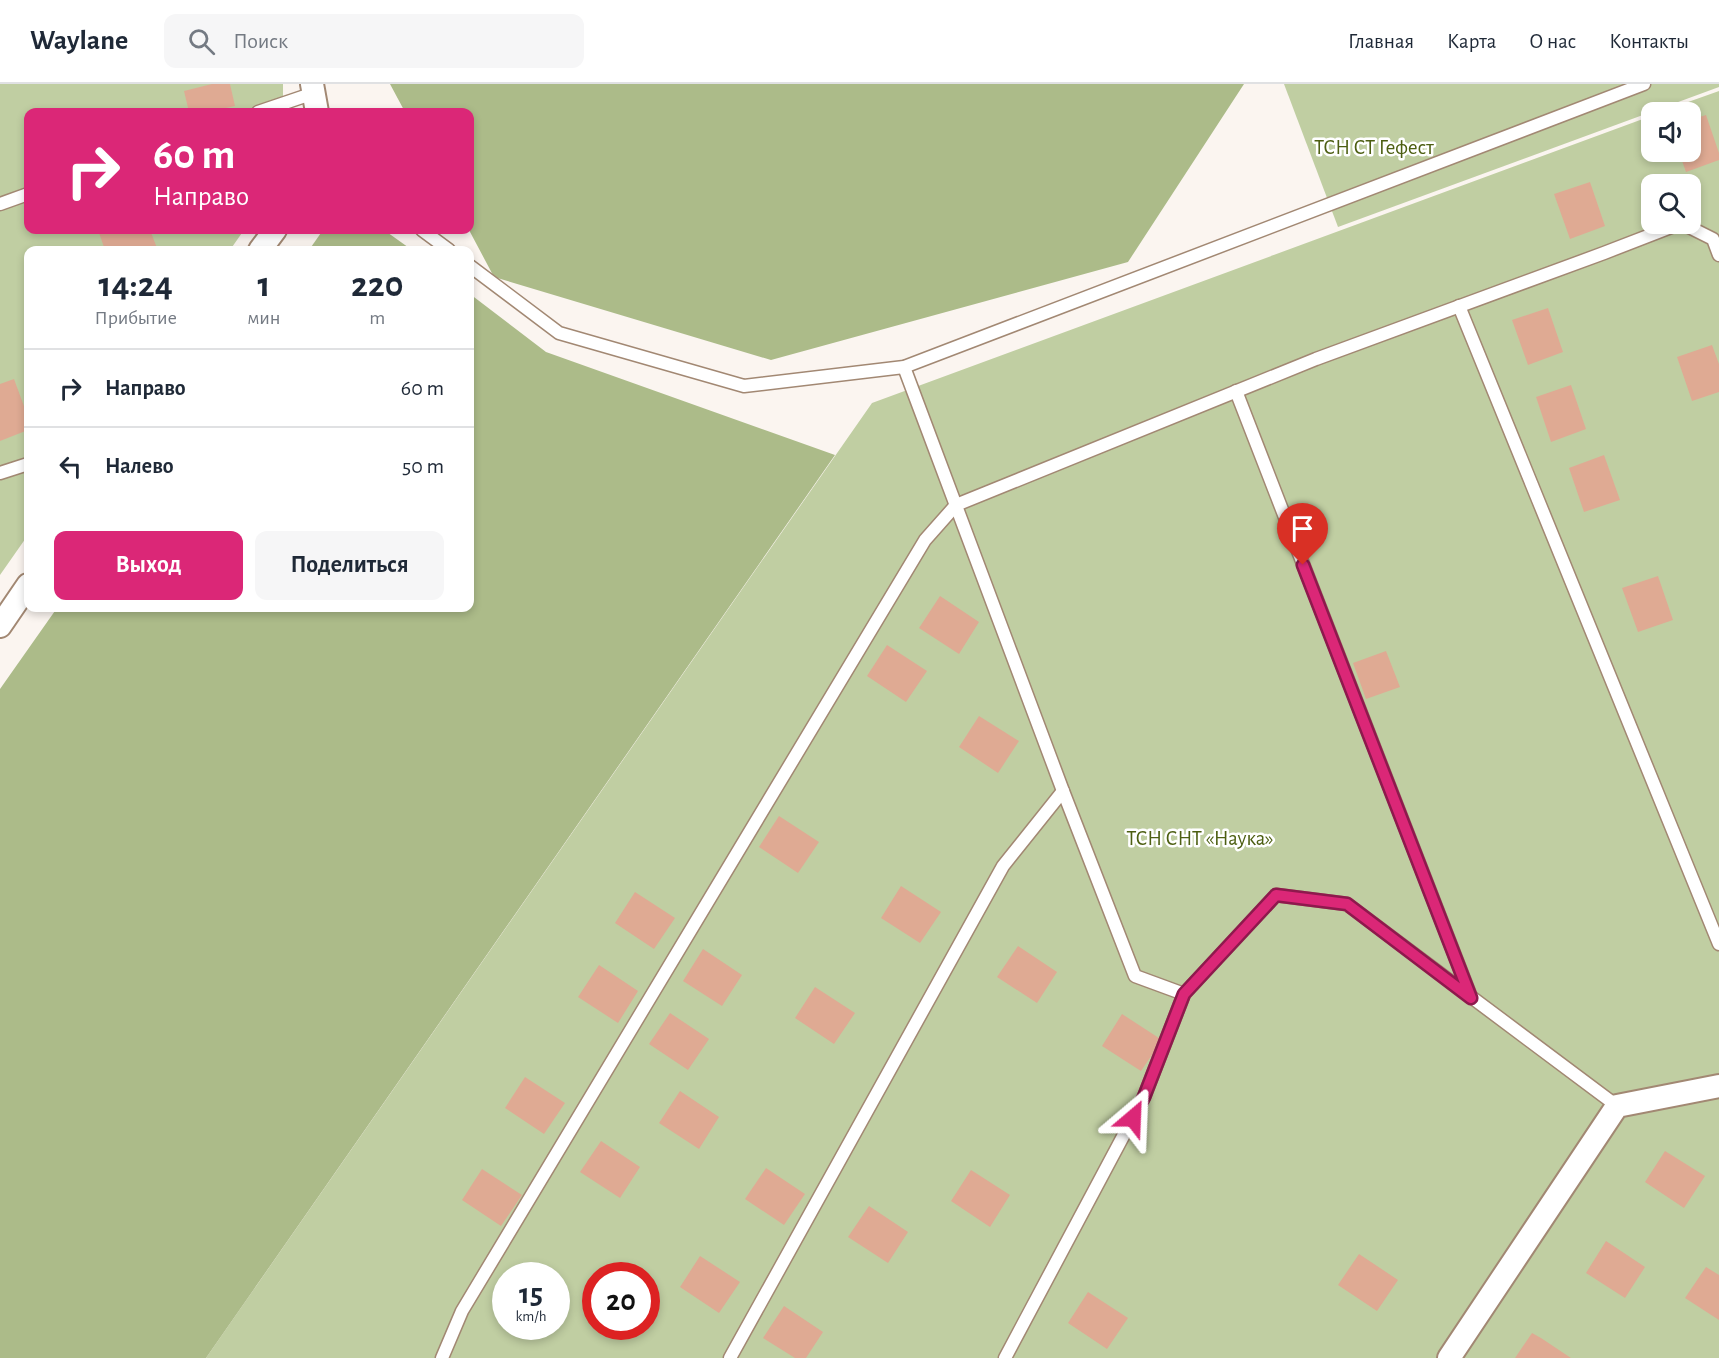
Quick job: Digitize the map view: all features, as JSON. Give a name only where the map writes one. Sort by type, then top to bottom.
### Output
[{"type":"street","points":[[0,626],[24,591]]},
{"type":"street","points":[[1449,1358],[1617,1106],[1719,1086]]},
{"type":"lane","points":[[474,269],[559,333],[744,386],[904,367],[1644,84]]},
{"type":"lane","points":[[272,108],[314,96]]},
{"type":"lane","points":[[0,204],[24,195]]},
{"type":"lane","points":[[1701,233],[1713,239],[1719,255]]},
{"type":"lane","points":[[427,234],[444,246]]},
{"type":"lane","points":[[442,1358],[462,1311],[925,540],[956,505],[1316,359],[1654,234]]},
{"type":"lane","points":[[1459,306],[1719,944]]},
{"type":"lane","points":[[904,367],[1136,976],[1184,994]]},
{"type":"lane","points":[[1236,391],[1471,998]]},
{"type":"lane","points":[[0,473],[24,465]]},
{"type":"lane","points":[[730,1358],[1003,866],[1064,791]]},
{"type":"lane","points":[[1005,1358],[1144,1097],[1184,994],[1276,895],[1347,904],[1617,1106]]},
{"type":"green space","points":[[0,84],[283,84],[283,108],[24,108],[24,234],[241,234],[233,246],[24,246],[24,541],[0,575]]},
{"type":"green space","points":[[390,84],[1244,84],[1128,262],[771,360],[494,277],[471,234],[474,234],[474,108],[403,108]]},
{"type":"green space","name":"ТСН СТ Гефест","points":[[1284,84],[1719,84],[1719,87],[1678,102],[1641,102],[1641,116],[1338,227]]},
{"type":"green space","name":"ТСН СНТ «Наука»","points":[[1719,91],[1719,1358],[206,1358],[872,403],[1641,120],[1641,162],[1701,162],[1701,102],[1688,102]]},
{"type":"green space","points":[[320,234],[390,234],[406,246],[312,246]]},
{"type":"green space","points":[[474,297],[546,352],[835,455],[206,1358],[0,1358],[0,689],[54,612],[474,612]]},
{"type":"building","points":[[212,84],[230,84],[235,106],[188,108],[184,91]]},
{"type":"building","points":[[1706,115],[1719,153],[1719,160],[1686,172],[1682,162],[1701,162],[1701,117]]},
{"type":"building","points":[[1590,182],[1605,226],[1570,239],[1554,194]]},
{"type":"building","points":[[99,234],[152,234],[156,246],[104,246]]},
{"type":"building","points":[[1548,308],[1563,352],[1528,365],[1512,320]]},
{"type":"building","points":[[1712,345],[1719,364],[1719,392],[1692,401],[1677,357]]},
{"type":"building","points":[[14,379],[24,406],[24,432],[0,441],[0,384]]},
{"type":"building","points":[[1571,385],[1586,429],[1551,442],[1536,397]]},
{"type":"building","points":[[1604,455],[1620,500],[1584,512],[1569,468]]},
{"type":"building","points":[[1658,576],[1673,620],[1638,632],[1622,588]]},
{"type":"building","points":[[940,596],[979,622],[959,654],[919,628]]},
{"type":"building","points":[[887,645],[927,671],[906,702],[867,676]]},
{"type":"building","points":[[1386,651],[1400,687],[1366,699],[1353,663]]},
{"type":"building","points":[[979,716],[1019,741],[998,773],[959,747]]},
{"type":"building","points":[[779,816],[819,842],[798,873],[759,847]]},
{"type":"building","points":[[901,886],[941,912],[920,943],[881,918]]},
{"type":"building","points":[[635,892],[675,918],[654,949],[615,923]]},
{"type":"building","points":[[1018,946],[1057,972],[1037,1003],[997,977]]},
{"type":"building","points":[[703,949],[742,975],[722,1006],[683,981]]},
{"type":"building","points":[[599,965],[638,991],[618,1023],[578,997]]},
{"type":"building","points":[[815,987],[855,1013],[834,1044],[795,1018]]},
{"type":"building","points":[[670,1013],[709,1039],[688,1070],[649,1044]]},
{"type":"building","points":[[1122,1014],[1162,1040],[1141,1071],[1102,1046]]},
{"type":"building","points":[[525,1077],[565,1103],[544,1134],[505,1108]]},
{"type":"building","points":[[680,1091],[719,1117],[699,1149],[659,1123]]},
{"type":"building","points":[[601,1141],[640,1167],[620,1198],[580,1172]]},
{"type":"building","points":[[1665,1151],[1705,1176],[1684,1208],[1645,1182]]},
{"type":"building","points":[[766,1168],[805,1194],[784,1225],[745,1199]]},
{"type":"building","points":[[482,1169],[522,1195],[501,1226],[462,1200]]},
{"type":"building","points":[[971,1170],[1010,1195],[990,1227],[951,1201]]},
{"type":"building","points":[[869,1206],[908,1232],[888,1263],[848,1237]]},
{"type":"building","points":[[1606,1241],[1645,1267],[1625,1298],[1586,1273]]},
{"type":"building","points":[[1359,1254],[1398,1280],[1377,1311],[1338,1285]]},
{"type":"building","points":[[700,1256],[740,1282],[719,1313],[680,1287]]},
{"type":"building","points":[[1706,1267],[1719,1275],[1719,1320],[1685,1298]]},
{"type":"building","points":[[1088,1292],[1128,1318],[1107,1349],[1068,1323]]},
{"type":"building","points":[[784,1306],[823,1332],[806,1358],[795,1358],[763,1338]]},
{"type":"building","points":[[1532,1333],[1541,1338],[1571,1358],[1515,1358]]},
{"type":"route","points":[[1133,1118],[1144,1097],[1184,994],[1276,895],[1347,904],[1471,998],[1303,565]]}]
